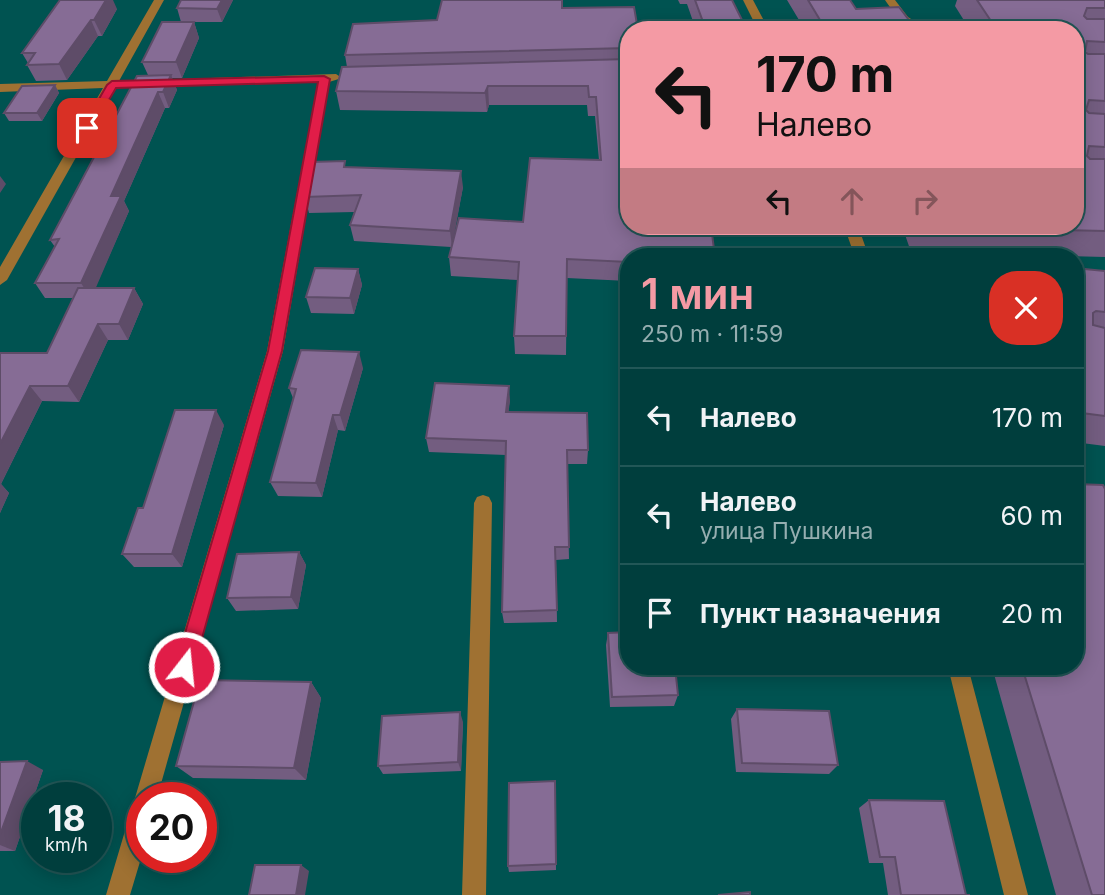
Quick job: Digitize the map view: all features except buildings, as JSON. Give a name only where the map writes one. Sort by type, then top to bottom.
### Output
[{"type":"street","points":[[0,279],[159,0]]},
{"type":"street","points":[[748,0],[759,21]]},
{"type":"street","points":[[890,0],[907,21]]},
{"type":"street","points":[[0,88],[352,78]]},
{"type":"street","points":[[151,782],[275,351],[324,79]]},
{"type":"street","points":[[474,895],[483,503]]},
{"type":"street","points":[[960,675],[1016,895]]},
{"type":"street","points":[[118,895],[126,868]]},
{"type":"route","points":[[87,128],[112,85],[324,79],[275,351],[184,667]]}]
